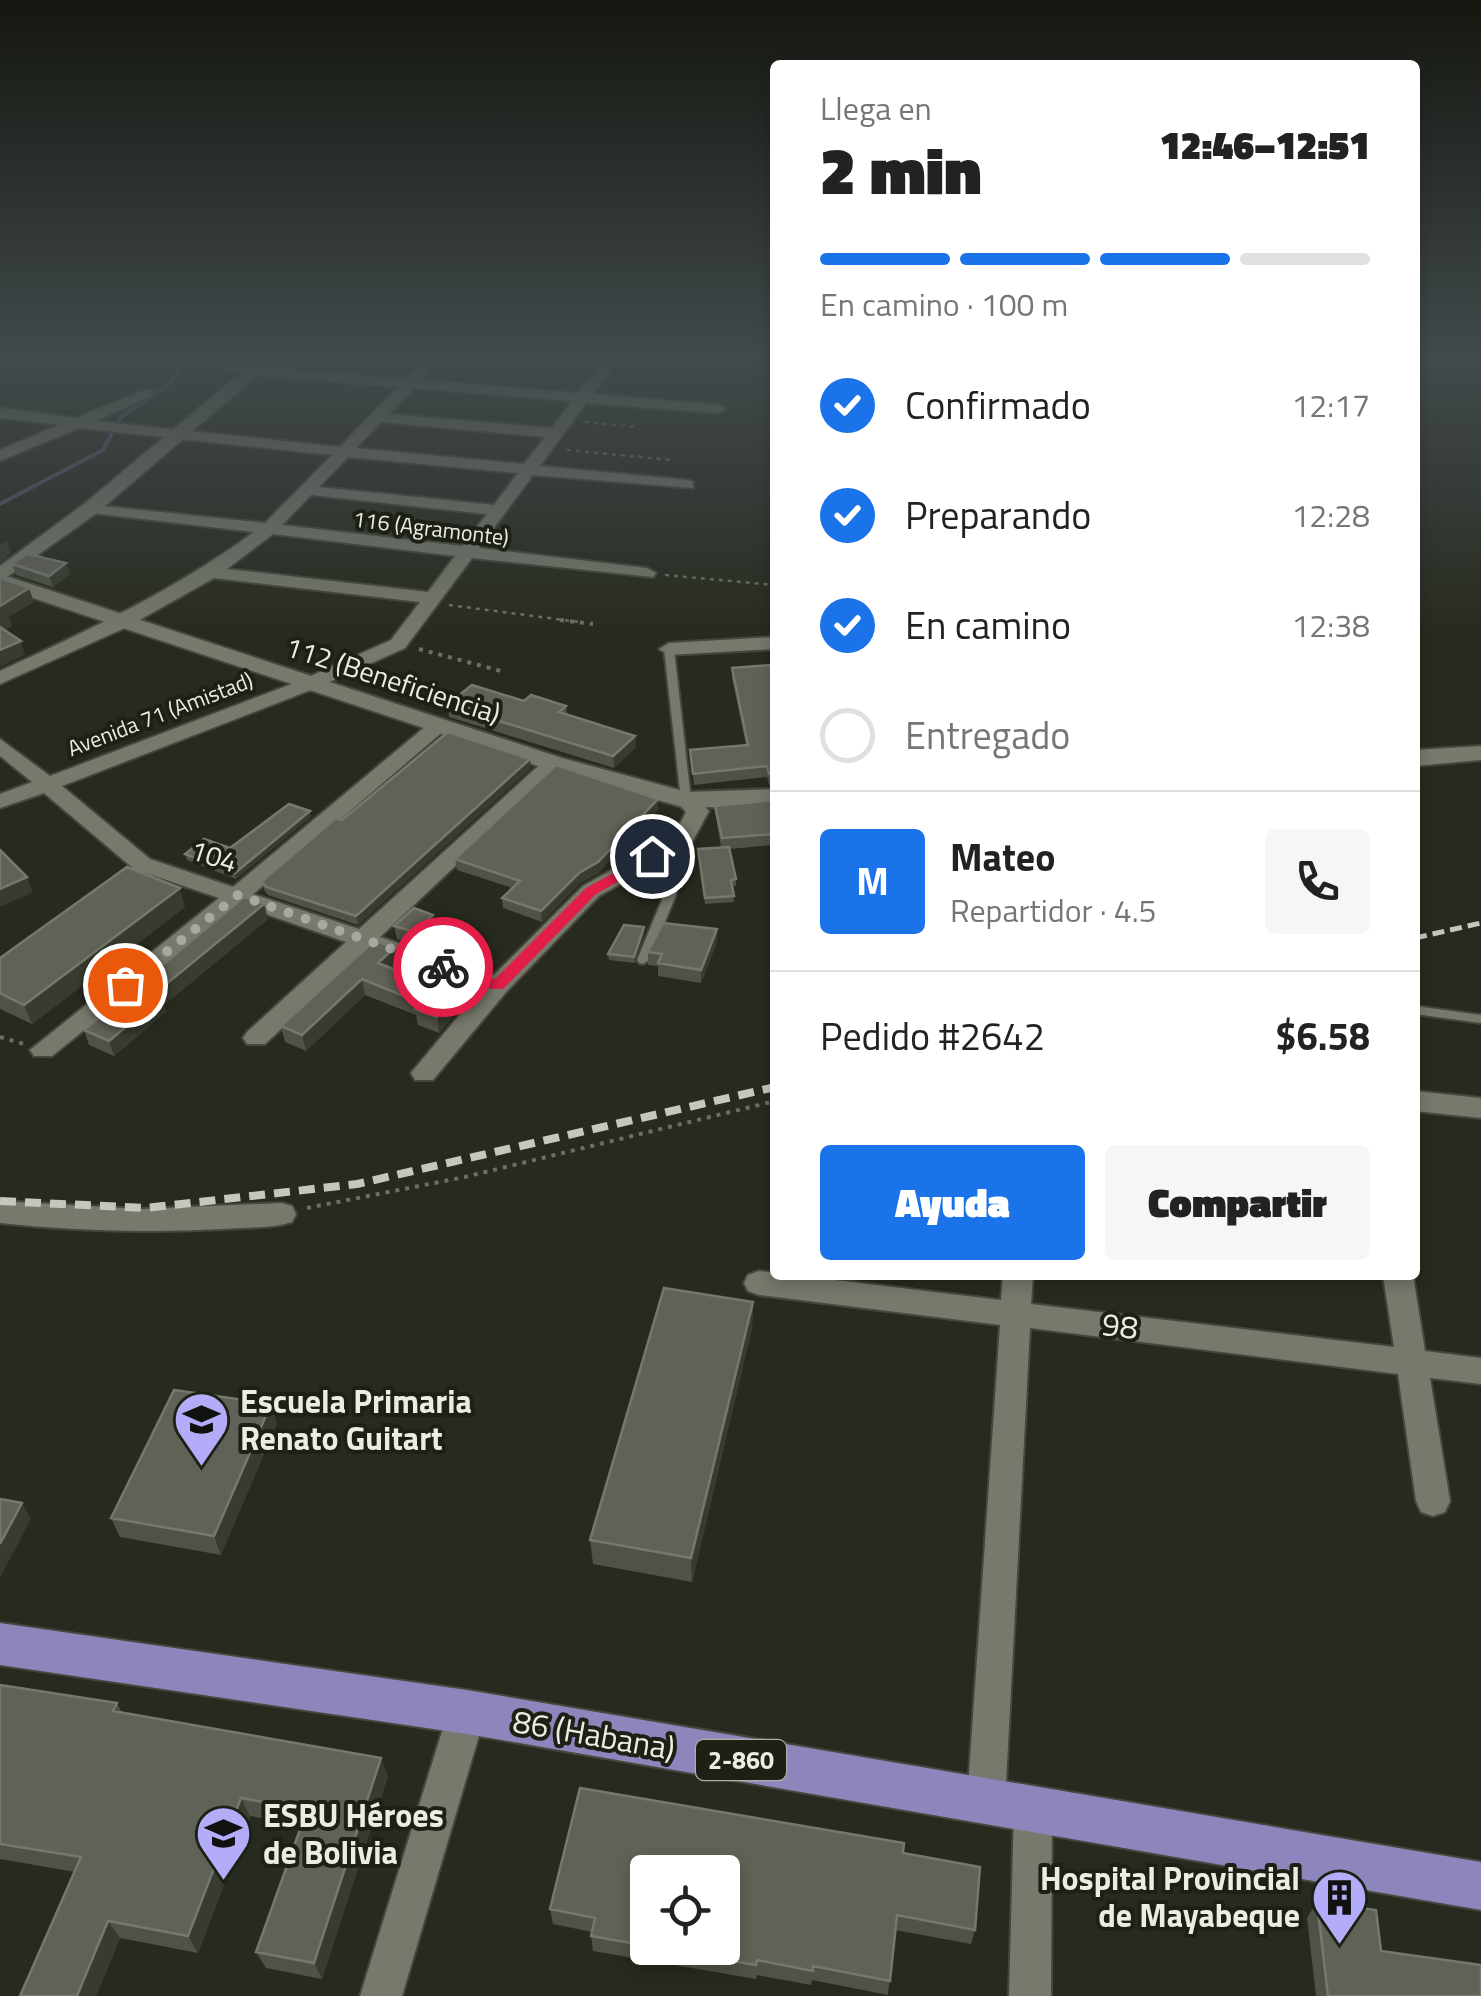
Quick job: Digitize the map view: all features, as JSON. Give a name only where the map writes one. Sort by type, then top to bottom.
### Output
[{"type":"main road","name":"86 (Habana)","points":[[0,1644],[467,1712],[1481,1886]]},
{"type":"street","points":[[0,578],[158,454]]},
{"type":"street","points":[[0,678],[120,622],[210,572],[267,530],[341,454]]},
{"type":"street","points":[[365,454],[687,485]]},
{"type":"street","points":[[398,644],[539,454]]},
{"type":"street","points":[[305,490],[497,510]]},
{"type":"street","name":"116 (Agramonte)","points":[[91,508],[647,573]]},
{"type":"street","points":[[210,572],[431,600]]},
{"type":"street","name":"112 (Beneficiencia)","points":[[0,578],[120,622],[553,763],[686,800],[770,797]]},
{"type":"street","points":[[669,648],[770,643]]},
{"type":"street","name":"Avenida 71 (Amistad)","points":[[0,802],[309,684],[398,644]]},
{"type":"street","points":[[43,1050],[238,895],[439,725]]},
{"type":"street","name":"104","points":[[0,745],[142,864],[498,985]]},
{"type":"street","points":[[1420,758],[1481,753]]},
{"type":"street","points":[[256,1038],[553,763]]},
{"type":"street","points":[[424,1072],[498,985],[591,891],[683,839],[698,811],[686,800]]},
{"type":"street","points":[[1420,1102],[1481,1108]]},
{"type":"street","points":[[0,1212],[60,1219],[282,1214]]},
{"type":"street","points":[[986,1803],[1018,1280]]},
{"type":"street","points":[[1399,1280],[1433,1501]]},
{"type":"street","name":"98","points":[[758,1283],[1481,1371]]},
{"type":"street","points":[[381,1996],[467,1712]]},
{"type":"street","points":[[1030,1996],[1033,1811]]},
{"type":"lane","points":[[669,648],[686,800]]},
{"type":"lane","points":[[644,960],[670,895],[671,870],[683,839]]},
{"type":"lane","points":[[1420,1011],[1481,1019]]},
{"type":"path","points":[[646,454],[672,460]]},
{"type":"path","points":[[647,573],[770,585]]},
{"type":"path","points":[[431,600],[594,624]]},
{"type":"path","points":[[398,644],[501,670]]},
{"type":"path","points":[[282,1214],[345,1198],[464,1177],[770,1102]]},
{"type":"building","points":[[27,554],[66,563],[49,576],[12,564]]},
{"type":"building","points":[[0,578],[29,588],[0,606]]},
{"type":"building","points":[[0,627],[21,641],[0,650]]},
{"type":"building","points":[[770,665],[770,774],[767,766],[693,774],[690,750],[748,745],[732,668]]},
{"type":"building","points":[[472,685],[524,701],[531,695],[566,706],[559,712],[635,736],[613,756],[447,705]]},
{"type":"building","points":[[448,732],[530,759],[356,916],[266,887],[262,881]]},
{"type":"building","points":[[556,765],[658,799],[598,862],[579,873],[541,911],[502,898],[520,881],[455,859]]},
{"type":"building","points":[[770,800],[770,834],[722,838],[715,806]]},
{"type":"building","points":[[289,804],[310,811],[235,873],[185,854],[204,839],[230,848]]},
{"type":"building","points":[[729,847],[736,879],[731,880],[734,896],[705,898],[698,849]]},
{"type":"building","points":[[0,850],[27,877],[0,889]]},
{"type":"building","points":[[127,867],[180,888],[24,1005],[0,993],[0,958]]},
{"type":"building","points":[[244,897],[264,904],[154,994],[161,997],[109,1041],[84,1030]]},
{"type":"building","points":[[414,908],[433,915],[415,932],[394,926]]},
{"type":"building","points":[[663,923],[717,929],[701,970],[658,963],[662,954],[648,952]]},
{"type":"building","points":[[624,925],[644,927],[634,957],[608,954]]},
{"type":"building","points":[[374,941],[395,947],[378,963],[437,986],[452,970],[471,976],[437,1017],[415,1009],[421,1003],[362,979],[302,1035],[281,1026]]},
{"type":"building","points":[[664,1288],[753,1302],[691,1558],[590,1540]]},
{"type":"building","points":[[174,1390],[271,1404],[214,1536],[111,1518]]},
{"type":"building","points":[[0,1499],[22,1503],[0,1544]]},
{"type":"building","points":[[0,1685],[117,1703],[113,1711],[381,1758],[314,1963],[256,1952],[307,1810],[241,1798],[188,1936],[108,1921],[77,1996],[20,1996],[81,1857],[0,1844]]},
{"type":"building","points":[[580,1788],[904,1843],[903,1853],[980,1867],[975,1930],[897,1915],[890,1981],[813,1966],[813,1971],[757,1960],[756,1965],[740,1962],[740,1855],[630,1855],[630,1943],[591,1936],[595,1918],[550,1909]]},
{"type":"building","name":"Hospital Provincial de Mayabeque","points":[[1317,1902],[1376,1910],[1381,1951],[1481,1965],[1481,1996],[1328,1996]]},
{"type":"waterway","points":[[0,504],[95,454]]},
{"type":"railway","points":[[1420,937],[1481,923]]},
{"type":"railway","points":[[0,1201],[146,1208],[357,1184],[770,1088]]},
{"type":"way so far","points":[[125,985],[238,895],[443,967]]},
{"type":"place","name":"Escuela Primaria Renato Guitart","points":[[201,1469]]},
{"type":"place","name":"ESBU Héroes de Bolivia","points":[[224,1883]]},
{"type":"place","name":"Hospital Provincial de Mayabeque","points":[[1339,1946]]},
{"type":"route","points":[[443,967],[498,985],[591,891],[652,856]]}]
